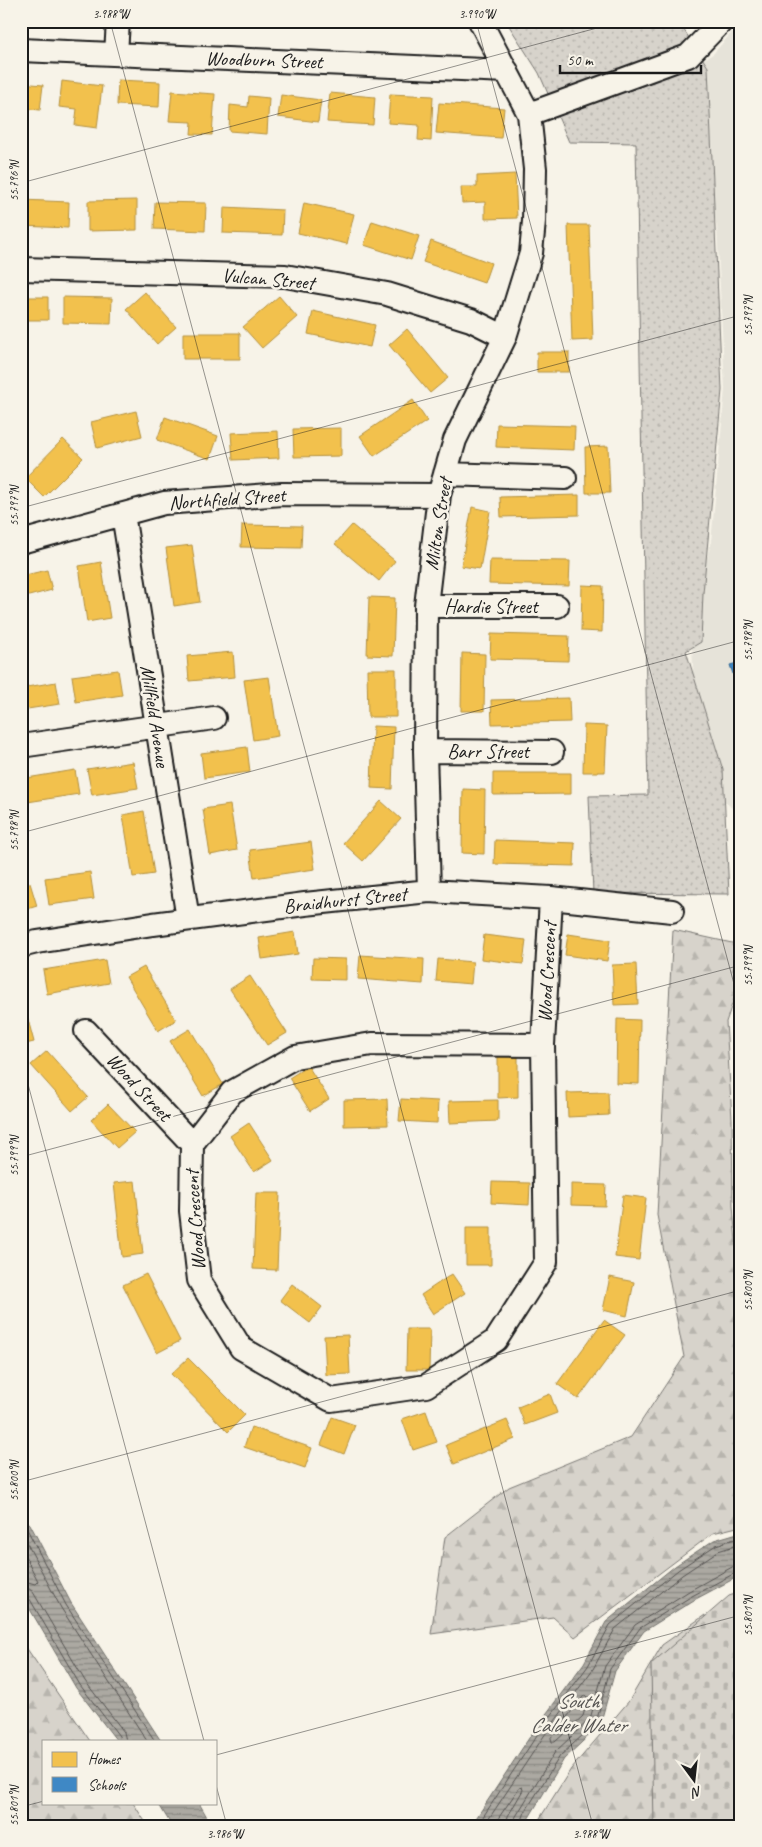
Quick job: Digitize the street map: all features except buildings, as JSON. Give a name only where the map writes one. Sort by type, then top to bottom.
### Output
[{"type":"street","points":[[116,54],[118,21]]},
{"type":"street","name":"Milton Street","points":[[429,891],[425,751],[426,606],[442,484],[455,440],[505,337],[531,253],[534,221],[535,169],[529,114],[480,21]]},
{"type":"street","points":[[529,114],[688,56],[722,21]]},
{"type":"street","name":"Woodburn Street","points":[[21,50],[507,71]]},
{"type":"street","name":"Vulcan Street","points":[[21,269],[285,276],[386,294],[471,320],[505,337]]},
{"type":"street","name":"Northfield Street","points":[[21,542],[164,503],[442,484],[564,478]]},
{"type":"street","name":"Millfield Avenue","points":[[123,514],[188,920]]},
{"type":"street","name":"Hardie Street","points":[[426,606],[557,606]]},
{"type":"street","points":[[21,746],[214,718]]},
{"type":"street","name":"Barr Street","points":[[425,751],[552,752]]},
{"type":"street","name":"Braidhurst Street","points":[[21,946],[37,942],[305,904],[429,891],[551,898],[672,911]]},
{"type":"street","name":"Wood Crescent","points":[[543,1045],[372,1044],[294,1057],[232,1092],[192,1144],[190,1210],[199,1280],[241,1348],[332,1400],[426,1386],[496,1340],[546,1262],[543,1045],[551,898]]},
{"type":"street","name":"Wood Street","points":[[86,1031],[192,1144]]},
{"type":"shaded area","points":[[741,22],[741,817],[697,774],[691,614],[711,543],[725,389],[717,228],[701,143],[672,77],[713,54]]},
{"type":"green space","points":[[506,21],[678,21],[708,67],[722,390],[703,593],[701,642],[686,651],[723,770],[729,894],[593,893],[589,796],[648,795],[636,143],[569,142],[539,73]]},
{"type":"green space","points":[[673,930],[741,945],[741,978],[726,1022],[732,1119],[733,1206],[741,1302],[741,1526],[713,1533],[575,1637],[553,1617],[431,1634],[445,1537],[509,1487],[631,1437],[684,1357],[657,1215]]},
{"type":"green space","points":[[741,1592],[741,1826],[654,1826],[651,1664],[729,1596]]},
{"type":"green space","points":[[705,1615],[690,1811],[691,1826],[535,1826],[571,1769],[629,1701],[662,1645]]},
{"type":"green space","points":[[21,1640],[89,1740],[42,1740],[42,1804],[134,1804],[148,1826],[21,1826]]},
{"type":"water","points":[[21,1515],[30,1524],[71,1603],[160,1740],[116,1740],[76,1688],[21,1594]]},
{"type":"water","name":"South Calder Water","points":[[741,1532],[741,1575],[694,1600],[644,1631],[615,1671],[600,1725],[564,1759],[524,1826],[471,1826],[535,1729],[584,1663],[606,1622],[675,1566],[714,1540]]},
{"type":"water","points":[[159,1804],[200,1804],[212,1826],[172,1826]]}]
